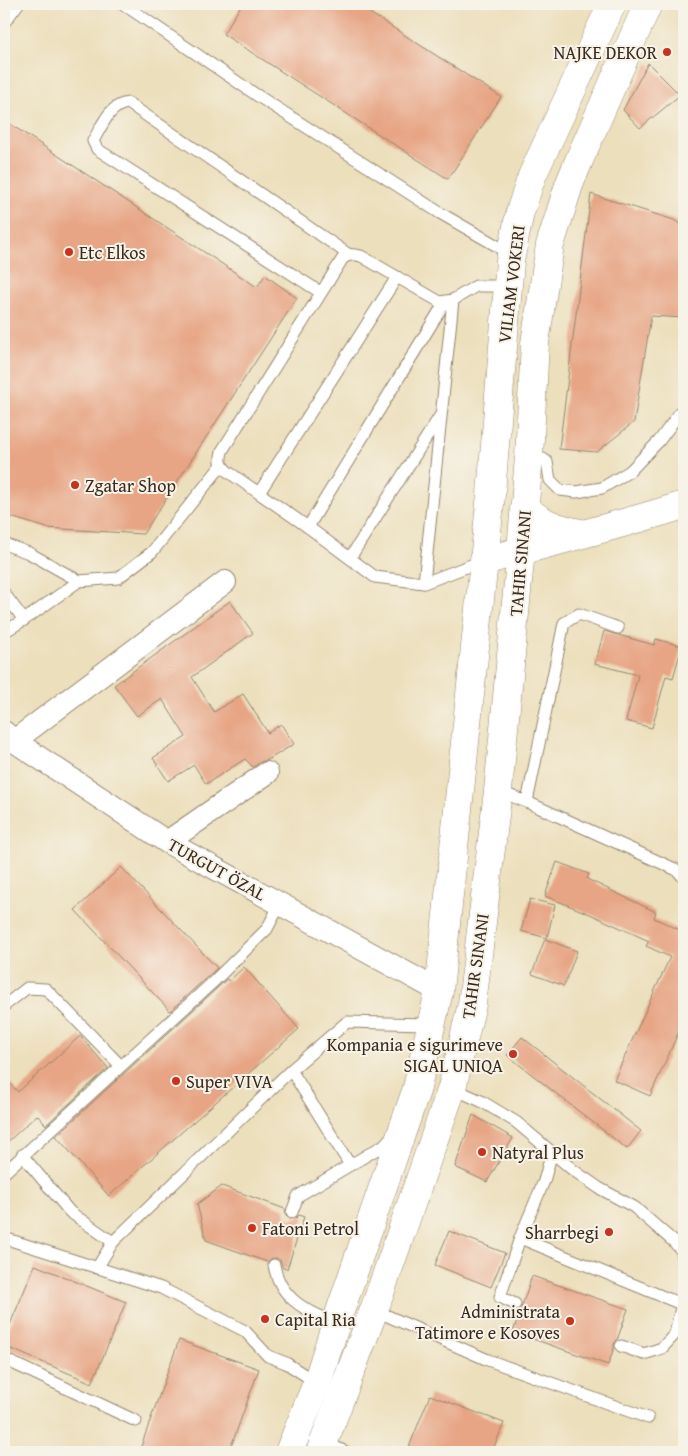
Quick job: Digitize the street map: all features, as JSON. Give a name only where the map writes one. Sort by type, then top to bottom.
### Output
[{"type":"main road","name":"VILIAM VOKERI","points":[[491,494],[509,274],[520,212],[532,176],[612,4]]},
{"type":"main road","name":"VILIAM VOKERI","points":[[529,457],[535,343],[550,246],[569,185],[648,4]]},
{"type":"main road","name":"TAHIR SINANI","points":[[330,1449],[374,1310],[452,1088],[472,1004],[498,791],[529,457]]},
{"type":"main road","name":"TAHIR SINANI","points":[[289,1452],[317,1383],[417,1088],[439,991],[491,494]]},
{"type":"main road","points":[[484,560],[580,533],[629,522],[684,505]]},
{"type":"main road","points":[[524,508],[537,519],[554,528],[580,533]]},
{"type":"street","points":[[9,736],[225,582]]},
{"type":"street","name":"TURGUT ÖZAL","points":[[9,736],[167,842],[439,991]]},
{"type":"street","points":[[167,842],[267,774]]},
{"type":"lane","points":[[4,23],[18,4]]},
{"type":"lane","points":[[123,4],[255,94],[440,213],[499,247],[509,274],[476,286],[449,301],[308,527]]},
{"type":"lane","points":[[320,292],[97,149],[92,140],[112,110],[120,104],[128,103],[348,254],[361,256],[436,300],[449,301]]},
{"type":"lane","points":[[348,254],[338,262],[222,451],[220,458],[221,466],[375,577],[424,583],[484,560]]},
{"type":"lane","points":[[259,493],[397,277]]},
{"type":"lane","points":[[424,583],[441,414],[449,301]]},
{"type":"lane","points":[[529,457],[543,459],[547,462],[550,480],[560,490],[576,492],[602,488],[630,471],[659,441],[684,407]]},
{"type":"lane","points":[[350,558],[441,414]]},
{"type":"lane","points":[[4,632],[79,581],[118,578],[152,552],[221,466]]},
{"type":"lane","points":[[4,544],[29,553],[79,581]]},
{"type":"lane","points":[[4,593],[24,620]]},
{"type":"lane","points":[[526,802],[564,623],[580,614],[618,628]]},
{"type":"lane","points":[[498,791],[677,870],[684,878]]},
{"type":"lane","points":[[4,1173],[212,983],[267,929],[280,904]]},
{"type":"lane","points":[[4,1006],[27,988],[46,989],[121,1066]]},
{"type":"lane","points":[[98,1268],[113,1242],[291,1070],[347,1022],[426,1024],[431,1026]]},
{"type":"lane","points":[[291,1070],[350,1165]]},
{"type":"lane","points":[[452,1088],[481,1101],[516,1122],[599,1188],[634,1207],[674,1241],[682,1251],[684,1260]]},
{"type":"lane","points":[[292,1212],[298,1196],[384,1145],[406,1121]]},
{"type":"lane","points":[[515,1304],[500,1296],[520,1238],[544,1181],[552,1152]]},
{"type":"lane","points":[[22,1155],[70,1212],[113,1242]]},
{"type":"lane","points":[[4,1238],[161,1288],[245,1331],[268,1356],[286,1363],[317,1383]]},
{"type":"lane","points":[[520,1238],[683,1299],[675,1334],[662,1348],[644,1354],[621,1346]]},
{"type":"lane","points":[[274,1265],[277,1279],[289,1296],[310,1312],[336,1323]]},
{"type":"lane","points":[[374,1310],[488,1360],[648,1418]]},
{"type":"lane","points":[[4,1359],[136,1421]]},
{"type":"building","points":[[242,4],[356,4],[501,97],[448,179],[223,34]]},
{"type":"building","points":[[648,63],[680,95],[640,128],[623,110]]},
{"type":"building","points":[[4,120],[257,287],[265,275],[297,298],[143,534],[47,528],[4,515]]},
{"type":"building","points":[[591,194],[674,220],[684,227],[684,318],[651,316],[634,422],[597,452],[559,449]]},
{"type":"building","points":[[230,601],[253,633],[192,677],[214,712],[243,694],[268,733],[281,724],[294,744],[253,767],[245,759],[206,784],[194,765],[168,781],[153,758],[186,737],[162,699],[137,716],[114,685]]},
{"type":"building","points":[[604,631],[654,645],[656,639],[682,646],[673,678],[666,676],[652,728],[626,721],[638,675],[595,664]]},
{"type":"building","points":[[557,862],[589,874],[587,879],[656,912],[654,918],[682,931],[684,926],[684,1020],[650,1096],[614,1080],[670,957],[646,946],[649,941],[545,896]]},
{"type":"building","points":[[121,867],[217,968],[170,1011],[75,910]]},
{"type":"building","points":[[530,899],[555,905],[547,938],[521,931]]},
{"type":"building","points":[[545,939],[577,951],[564,986],[532,974]]},
{"type":"building","name":"Super VIVA","points":[[244,967],[299,1029],[109,1196],[56,1136],[227,979],[229,981]]},
{"type":"building","points":[[80,1036],[108,1068],[46,1125],[37,1115],[4,1145],[4,1077],[18,1092]]},
{"type":"building","points":[[522,1037],[641,1131],[627,1149],[507,1055]]},
{"type":"building","name":"Natyral Plus","points":[[473,1115],[513,1138],[487,1182],[455,1167]]},
{"type":"building","name":"Fatoni Petrol","points":[[222,1186],[285,1209],[286,1216],[290,1219],[296,1218],[299,1215],[304,1217],[287,1269],[283,1268],[280,1260],[276,1258],[272,1258],[267,1262],[206,1240],[197,1204]]},
{"type":"building","points":[[449,1231],[505,1253],[491,1287],[435,1265]]},
{"type":"building","points":[[35,1265],[126,1302],[92,1383],[4,1346],[4,1339]]},
{"type":"building","name":"Administrata Tatimore e Kosoves","points":[[532,1276],[628,1309],[608,1365],[513,1332]]},
{"type":"building","points":[[179,1340],[259,1369],[229,1452],[139,1452]]},
{"type":"building","points":[[430,1395],[504,1423],[492,1452],[407,1452]]},
{"type":"place","name":"NAJKE DEKOR","points":[[667,52]]},
{"type":"place","name":"Etc Elkos","points":[[69,252]]},
{"type":"place","name":"Zgatar Shop","points":[[75,485]]},
{"type":"place","name":"Kompania e sigurimeve SIGAL UNIQA","points":[[513,1054]]},
{"type":"place","name":"Super VIVA","points":[[176,1081]]},
{"type":"place","name":"Natyral Plus","points":[[482,1152]]},
{"type":"place","name":"Fatoni Petrol","points":[[252,1228]]},
{"type":"place","name":"Sharrbegi","points":[[609,1232]]},
{"type":"place","name":"Capital Ria","points":[[265,1319]]},
{"type":"place","name":"Administrata Tatimore e Kosoves","points":[[570,1321]]}]
